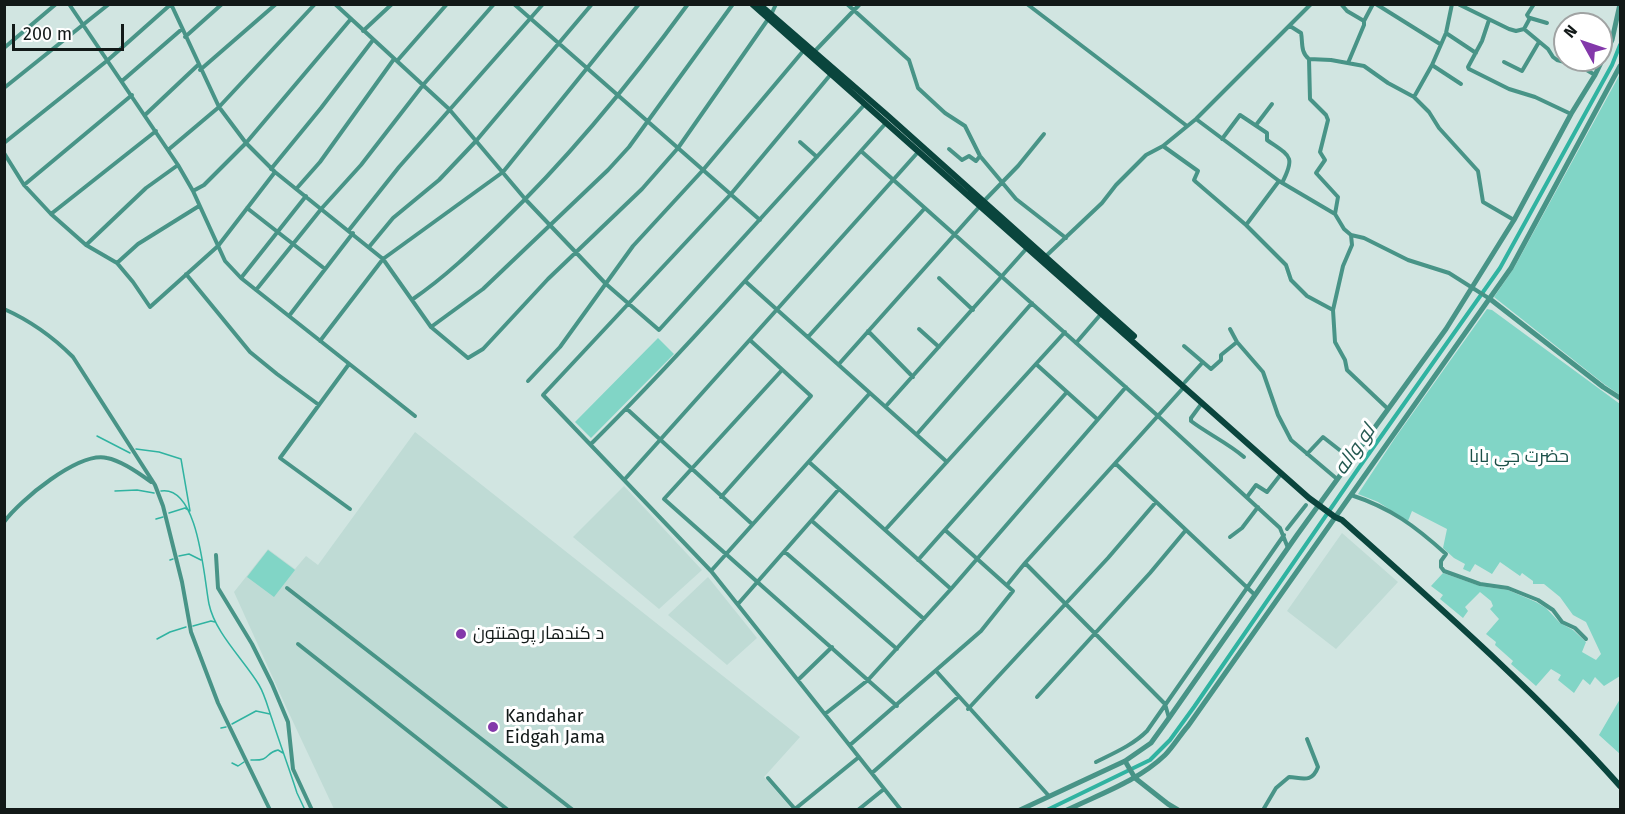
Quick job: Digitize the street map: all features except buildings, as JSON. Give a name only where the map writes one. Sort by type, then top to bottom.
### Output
[{"type":"main road","points":[[752,4],[813,52],[982,203],[1028,248],[1312,496],[1318,505]]},
{"type":"main road","points":[[759,4],[804,50],[865,104],[881,114],[886,123],[1046,256],[1104,312]]},
{"type":"main road","points":[[1185,384],[1281,473],[1318,505],[1342,520],[1408,582],[1505,667],[1620,786]]},
{"type":"main road","points":[[1554,718],[1620,792]]},
{"type":"street","points":[[4,48],[56,4]]},
{"type":"street","points":[[69,4],[178,165],[193,191],[225,261],[241,278],[415,416]]},
{"type":"street","points":[[4,88],[109,4]]},
{"type":"street","points":[[185,37],[222,4]]},
{"type":"street","points":[[200,70],[276,4]]},
{"type":"street","points":[[168,150],[219,107],[315,4]]},
{"type":"street","points":[[335,4],[449,109],[526,200],[606,284],[659,330],[865,104]]},
{"type":"street","points":[[363,31],[392,4]]},
{"type":"street","points":[[297,188],[320,162],[396,60],[447,4]]},
{"type":"street","points":[[256,290],[322,208],[361,165],[423,85],[494,4]]},
{"type":"street","points":[[514,4],[760,220]]},
{"type":"street","points":[[289,316],[379,191],[543,4]]},
{"type":"street","points":[[369,247],[393,218],[439,180],[476,141],[592,4]]},
{"type":"street","points":[[320,341],[383,259],[502,172],[639,4]]},
{"type":"street","points":[[413,299],[456,267],[526,200],[619,96],[688,4]]},
{"type":"street","points":[[431,327],[483,289],[608,170],[648,121],[733,4]]},
{"type":"street","points":[[4,143],[108,60],[171,5],[219,107],[246,142],[273,170],[383,259],[431,327],[468,358],[483,349],[576,251],[642,189],[678,148],[770,17],[776,4]]},
{"type":"street","points":[[847,4],[909,60],[918,88],[945,113],[965,126],[980,156],[1016,199],[1066,238]]},
{"type":"street","points":[[813,52],[860,4]]},
{"type":"street","points":[[1027,4],[1187,126]]},
{"type":"street","points":[[1046,256],[1102,203],[1116,185],[1146,155],[1163,146],[1196,119],[1311,4]]},
{"type":"street","points":[[1341,4],[1347,11],[1364,21]]},
{"type":"street","points":[[1348,63],[1364,21],[1375,4],[1440,44]]},
{"type":"street","points":[[1414,97],[1446,33],[1452,4]]},
{"type":"street","points":[[1458,4],[1516,31],[1524,29]]},
{"type":"street","points":[[1524,29],[1529,18],[1527,15],[1534,4]]},
{"type":"street","points":[[1020,810],[1127,763],[1151,743],[1337,478],[1446,329],[1473,287],[1514,220],[1594,75],[1611,40],[1620,4]]},
{"type":"street","points":[[1529,18],[1547,23]]},
{"type":"street","points":[[193,191],[204,185],[246,142],[350,20]]},
{"type":"street","points":[[1489,20],[1468,67],[1509,89],[1535,97],[1571,114]]},
{"type":"street","points":[[1290,26],[1301,33],[1302,48],[1309,59],[1365,66],[1388,83],[1414,97],[1478,171],[1484,202],[1514,220]]},
{"type":"street","points":[[122,81],[182,29]]},
{"type":"street","points":[[1524,29],[1557,60],[1580,66],[1594,75]]},
{"type":"street","points":[[1446,33],[1476,53]]},
{"type":"street","points":[[4,153],[24,184],[51,214],[86,245],[117,263],[150,307],[218,246],[373,40]]},
{"type":"street","points":[[1504,62],[1522,71],[1539,42]]},
{"type":"street","points":[[528,381],[560,347],[633,246],[703,170],[804,50]]},
{"type":"street","points":[[1309,59],[1310,99],[1328,120],[1320,152],[1325,160],[1316,173],[1338,197],[1335,214]]},
{"type":"street","points":[[145,115],[198,65]]},
{"type":"street","points":[[1432,65],[1461,84]]},
{"type":"street","points":[[1067,810],[1134,776],[1166,754],[1188,726],[1333,516],[1510,268],[1620,66]]},
{"type":"street","points":[[831,74],[731,195],[543,395],[711,571],[901,810]]},
{"type":"street","points":[[24,184],[132,95]]},
{"type":"street","points":[[1256,125],[1272,104]]},
{"type":"street","points":[[1222,139],[1238,116],[1268,133],[1267,140],[1285,153],[1290,160],[1291,166],[1281,182],[1245,225]]},
{"type":"street","points":[[1196,119],[1281,182],[1335,214],[1344,229],[1351,235],[1365,238],[1408,260],[1449,273],[1473,287],[1620,398]]},
{"type":"street","points":[[591,444],[627,409],[745,281],[886,123]]},
{"type":"street","points":[[51,214],[156,131]]},
{"type":"street","points":[[839,364],[982,203],[1018,166],[1044,134]]},
{"type":"street","points":[[800,142],[817,157]]},
{"type":"street","points":[[1163,146],[1198,171],[1194,180],[1286,265],[1291,280],[1306,296],[1333,310]]},
{"type":"street","points":[[949,149],[963,160],[969,156],[976,161],[980,156]]},
{"type":"street","points":[[861,151],[1258,507],[1280,528],[1288,548]]},
{"type":"street","points":[[625,479],[919,151]]},
{"type":"street","points":[[86,245],[146,188],[178,165]]},
{"type":"street","points":[[241,278],[306,196]]},
{"type":"street","points":[[117,263],[138,244],[199,206]]},
{"type":"street","points":[[247,208],[325,269]]},
{"type":"street","points":[[808,337],[925,208]]},
{"type":"street","points":[[1351,235],[1352,245],[1343,266],[1333,310],[1335,342],[1345,360],[1347,370],[1387,408]]},
{"type":"street","points":[[886,406],[1028,248]]},
{"type":"street","points":[[186,274],[250,352],[319,405]]},
{"type":"street","points":[[939,278],[972,310]]},
{"type":"street","points":[[745,281],[947,462]]},
{"type":"street","points":[[917,434],[1032,303]]},
{"type":"street","points":[[4,309],[25,318],[56,340],[73,357],[155,485],[164,506],[177,560],[190,632],[218,703],[270,810]]},
{"type":"street","points":[[1076,343],[1104,312]]},
{"type":"street","points":[[919,329],[939,347]]},
{"type":"street","points":[[1230,329],[1237,342],[1263,372],[1278,414],[1291,440],[1337,478]]},
{"type":"street","points":[[868,332],[913,377]]},
{"type":"street","points":[[885,530],[1065,332]]},
{"type":"street","points":[[721,497],[811,396],[751,340]]},
{"type":"street","points":[[1184,346],[1212,369],[1221,360],[1221,355],[1237,342]]},
{"type":"street","points":[[1007,585],[1116,464],[1203,362]]},
{"type":"street","points":[[349,364],[280,458],[350,509]]},
{"type":"street","points":[[1036,364],[1097,419]]},
{"type":"street","points":[[782,370],[664,499],[897,706]]},
{"type":"street","points":[[825,714],[868,680],[925,619],[1126,387]]},
{"type":"street","points":[[918,560],[1067,392]]},
{"type":"street","points":[[711,571],[870,393]]},
{"type":"street","points":[[1203,403],[1191,421],[1244,457]]},
{"type":"street","points":[[627,409],[752,524]]},
{"type":"street","points":[[1307,454],[1323,437],[1351,459]]},
{"type":"street","points":[[4,522],[15,507],[34,492],[69,467],[85,460],[106,457],[140,474],[155,485]]},
{"type":"street","points":[[808,462],[951,590]]},
{"type":"street","points":[[1116,464],[1255,595]]},
{"type":"street","points":[[1247,497],[1256,485],[1267,492],[1281,473]]},
{"type":"street","points":[[738,604],[839,489]]},
{"type":"street","points":[[1350,495],[1378,504],[1424,534],[1446,554],[1441,561],[1444,571],[1480,584],[1508,588],[1538,600],[1553,610],[1562,622],[1575,628],[1586,639]]},
{"type":"street","points":[[968,709],[1108,558],[1156,502]]},
{"type":"street","points":[[1287,529],[1306,505]]},
{"type":"street","points":[[1230,537],[1242,528],[1258,507]]},
{"type":"street","points":[[812,521],[925,619]]},
{"type":"street","points":[[1280,528],[1301,529]]},
{"type":"street","points":[[850,745],[981,631],[1012,592],[978,558],[945,530]]},
{"type":"street","points":[[1037,697],[1150,573],[1185,530]]},
{"type":"street","points":[[1096,762],[1140,737],[1284,535]]},
{"type":"street","points":[[784,552],[897,649]]},
{"type":"street","points":[[216,555],[218,588],[252,644],[272,684],[288,722],[292,769],[312,810]]},
{"type":"street","points":[[1025,564],[1165,704],[1169,718]]},
{"type":"street","points":[[287,588],[573,810]]},
{"type":"street","points":[[298,644],[508,810]]},
{"type":"street","points":[[798,680],[832,647]]},
{"type":"street","points":[[937,671],[968,709],[1048,796]]},
{"type":"street","points":[[872,773],[958,697]]},
{"type":"street","points":[[1165,704],[1180,704]]},
{"type":"street","points":[[1263,810],[1282,782],[1289,777],[1303,780],[1311,778],[1315,773],[1318,767],[1307,739]]},
{"type":"street","points":[[768,778],[795,809],[859,757]]},
{"type":"street","points":[[1127,763],[1134,776],[1178,810]]},
{"type":"street","points":[[858,810],[884,789]]},
{"type":"shaded area","name":"د کندهار پوهنتون","points":[[415,432],[800,737],[764,777],[792,809],[334,809],[234,592],[268,549],[295,569],[306,556],[318,565]]},
{"type":"shaded area","points":[[624,486],[702,570],[659,609],[573,537]]},
{"type":"shaded area","points":[[1342,533],[1398,582],[1336,649],[1287,611]]},
{"type":"shaded area","points":[[708,577],[757,638],[727,665],[668,615]]},
{"type":"green space","points":[[1620,74],[1620,395],[1494,297],[1514,268]]},
{"type":"green space","name":"حضرت جي بابا","points":[[1487,309],[1492,310],[1620,404],[1620,676],[1604,686],[1595,677],[1590,685],[1583,679],[1574,693],[1558,680],[1561,675],[1551,669],[1536,686],[1511,664],[1513,661],[1486,634],[1499,619],[1490,609],[1493,606],[1491,601],[1480,592],[1465,607],[1468,611],[1463,618],[1440,599],[1443,595],[1431,586],[1443,573],[1480,586],[1508,590],[1536,602],[1586,642],[1582,652],[1596,660],[1601,654],[1586,622],[1573,615],[1560,597],[1544,584],[1533,584],[1533,581],[1522,573],[1520,576],[1500,562],[1492,574],[1475,564],[1470,572],[1463,569],[1465,564],[1443,548],[1447,529],[1412,511],[1408,521],[1378,502],[1358,494]]},
{"type":"green space","points":[[658,338],[674,354],[591,438],[575,422]]},
{"type":"green space","points":[[268,550],[295,570],[274,597],[247,577]]},
{"type":"green space","points":[[1620,699],[1620,754],[1599,735]]},
{"type":"waterway","name":"لو واله","points":[[1047,810],[1150,760],[1170,740],[1500,268],[1612,65],[1620,45]]},
{"type":"waterway","points":[[97,436],[130,453]]},
{"type":"waterway","points":[[136,449],[159,452],[181,459],[190,511],[185,508],[169,513]]},
{"type":"waterway","points":[[115,491],[137,490],[154,493]]},
{"type":"waterway","points":[[161,491],[174,493],[184,503],[192,518],[202,556],[212,615],[261,689],[305,810]]},
{"type":"waterway","points":[[156,519],[163,517]]},
{"type":"waterway","points":[[179,556],[189,554],[201,560]]},
{"type":"waterway","points":[[193,626],[215,622]]},
{"type":"waterway","points":[[157,639],[186,627]]},
{"type":"waterway","points":[[232,724],[256,711],[270,714]]},
{"type":"waterway","points":[[221,728],[226,727]]},
{"type":"waterway","points":[[251,760],[265,758],[278,750],[283,753]]},
{"type":"waterway","points":[[232,763],[238,766],[244,762]]},
{"type":"place","name":"د کندهار پوهنتون","points":[[461,634]]},
{"type":"place","name":"Kandahar Eidgah Jama","points":[[493,727]]}]
